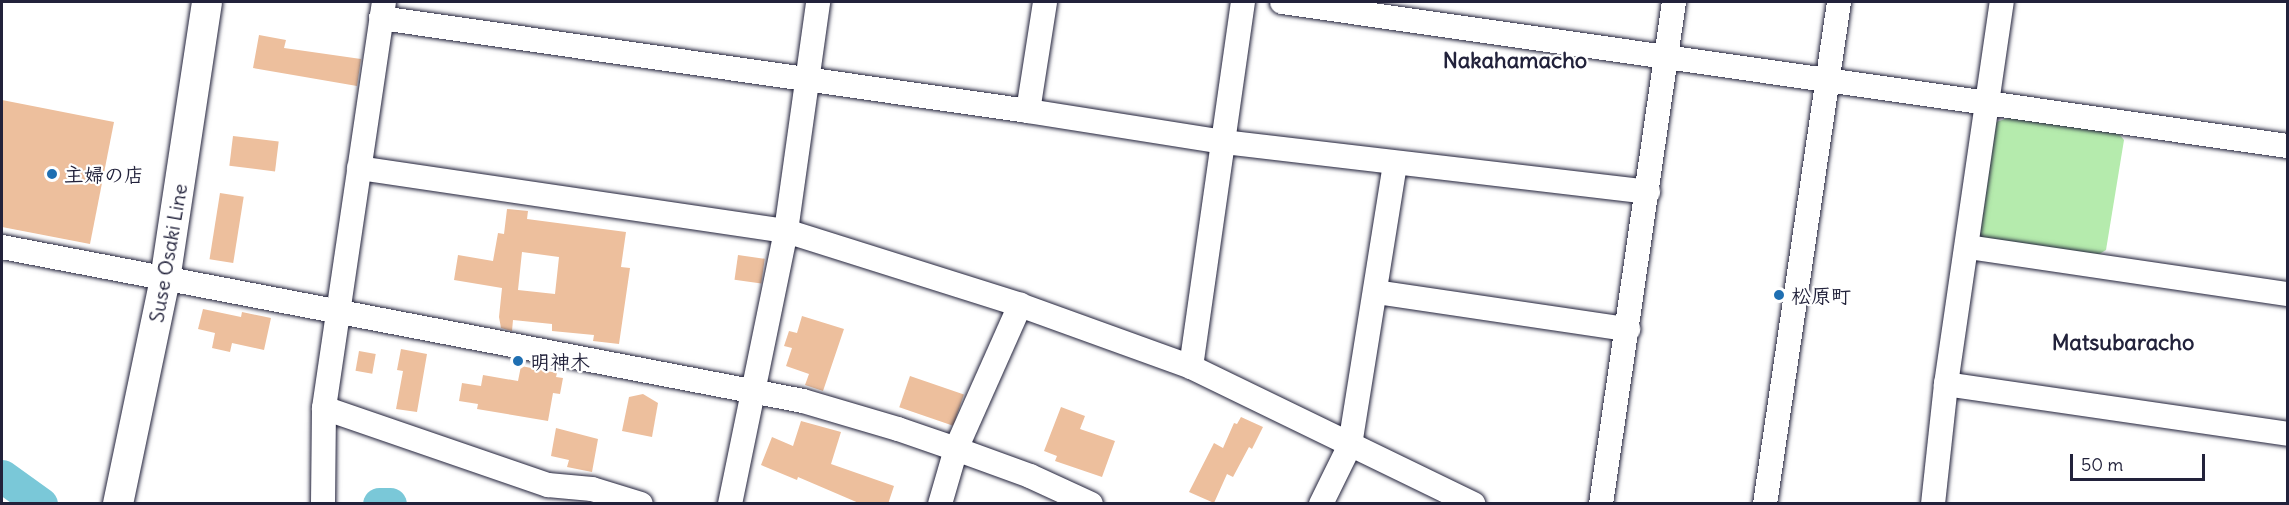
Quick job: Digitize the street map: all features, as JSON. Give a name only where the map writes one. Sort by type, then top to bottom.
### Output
[{"type":"main road","name":"Suse Osaki Line","points":[[118,504],[165,280],[207,2]]},
{"type":"street","points":[[730,504],[786,231],[818,2]]},
{"type":"street","points":[[1028,111],[1045,2]]},
{"type":"street","points":[[1191,367],[1244,2]]},
{"type":"street","points":[[1282,2],[1828,78],[1987,104],[2288,146]]},
{"type":"street","points":[[1600,504],[1628,329],[1674,2]]},
{"type":"street","points":[[1765,504],[1839,2]]},
{"type":"street","points":[[1933,504],[1946,384],[1968,247],[2002,2]]},
{"type":"street","points":[[323,504],[324,408],[383,10],[807,81],[1028,111],[1224,142],[1395,164],[1648,192]]},
{"type":"street","points":[[1321,504],[1350,446],[1395,164]]},
{"type":"street","points":[[359,168],[786,231],[1020,305],[1191,367],[1473,504]]},
{"type":"street","points":[[2,247],[337,313],[753,390],[850,414],[956,449],[1030,476],[1091,504]]},
{"type":"street","points":[[1968,247],[2288,294]]},
{"type":"street","points":[[1376,292],[1628,329]]},
{"type":"street","points":[[940,504],[956,449],[1020,305]]},
{"type":"street","points":[[1946,384],[2288,434]]},
{"type":"street","points":[[324,408],[548,485],[592,489],[641,504]]},
{"type":"green space","points":[[2008,118],[2115,129],[2124,140],[2106,250],[2096,256],[1984,243],[1980,235],[1996,122]]},
{"type":"building","points":[[259,35],[286,40],[284,48],[361,59],[357,86],[253,68]]},
{"type":"building","name":"主婦の店","points":[[2,100],[114,122],[90,244],[2,227]]},
{"type":"building","points":[[233,136],[279,142],[275,171],[229,166]]},
{"type":"building","points":[[220,193],[244,197],[233,263],[210,259]]},
{"type":"building","points":[[507,209],[528,211],[527,219],[626,232],[621,267],[630,268],[619,344],[593,341],[594,335],[552,331],[552,324],[513,320],[512,331],[501,328],[499,317],[502,288],[454,280],[458,255],[493,261],[498,233],[504,234]],"holes":[[[522,252],[559,257],[555,294],[518,290]]]},
{"type":"building","points":[[738,255],[765,259],[761,284],[735,280]]},
{"type":"building","points":[[203,309],[241,317],[242,312],[271,318],[264,350],[232,343],[230,352],[212,348],[215,333],[198,329]]},
{"type":"building","points":[[802,316],[844,329],[823,391],[805,385],[809,374],[786,366],[792,348],[784,346],[789,331],[797,333]]},
{"type":"building","points":[[401,349],[427,354],[417,412],[396,409],[403,371],[397,370]]},
{"type":"building","points":[[359,351],[376,354],[372,374],[356,371]]},
{"type":"building","points":[[521,366],[557,373],[556,377],[563,378],[560,394],[553,393],[548,421],[477,409],[478,404],[459,401],[462,383],[481,386],[483,375],[518,381]]},
{"type":"building","points":[[910,376],[964,395],[953,426],[899,407]]},
{"type":"building","points":[[643,394],[658,403],[652,437],[622,431],[629,397]]},
{"type":"building","points":[[1061,407],[1085,416],[1080,429],[1115,441],[1102,477],[1055,461],[1057,456],[1044,451]]},
{"type":"building","points":[[1241,417],[1263,427],[1252,449],[1249,447],[1233,477],[1227,474],[1214,503],[1189,492],[1214,443],[1223,448],[1234,423],[1237,424]]},
{"type":"building","points":[[801,421],[841,432],[831,464],[894,486],[888,504],[861,504],[798,477],[797,480],[761,465],[772,437],[793,446]]},
{"type":"building","points":[[556,428],[598,439],[592,472],[567,467],[569,460],[551,456]]},
{"type":"waterway","points":[[2,476],[41,504]]},
{"type":"waterway","points":[[379,504],[390,504]]},
{"type":"place","name":"主婦の店","points":[[52,174]]},
{"type":"place","name":"松原町","points":[[1779,295]]},
{"type":"place","name":"明神木","points":[[518,361]]},
{"type":"district","name":"Nakahamacho","points":[[1515,61]]},
{"type":"district","name":"Matsubaracho","points":[[2123,343]]}]
